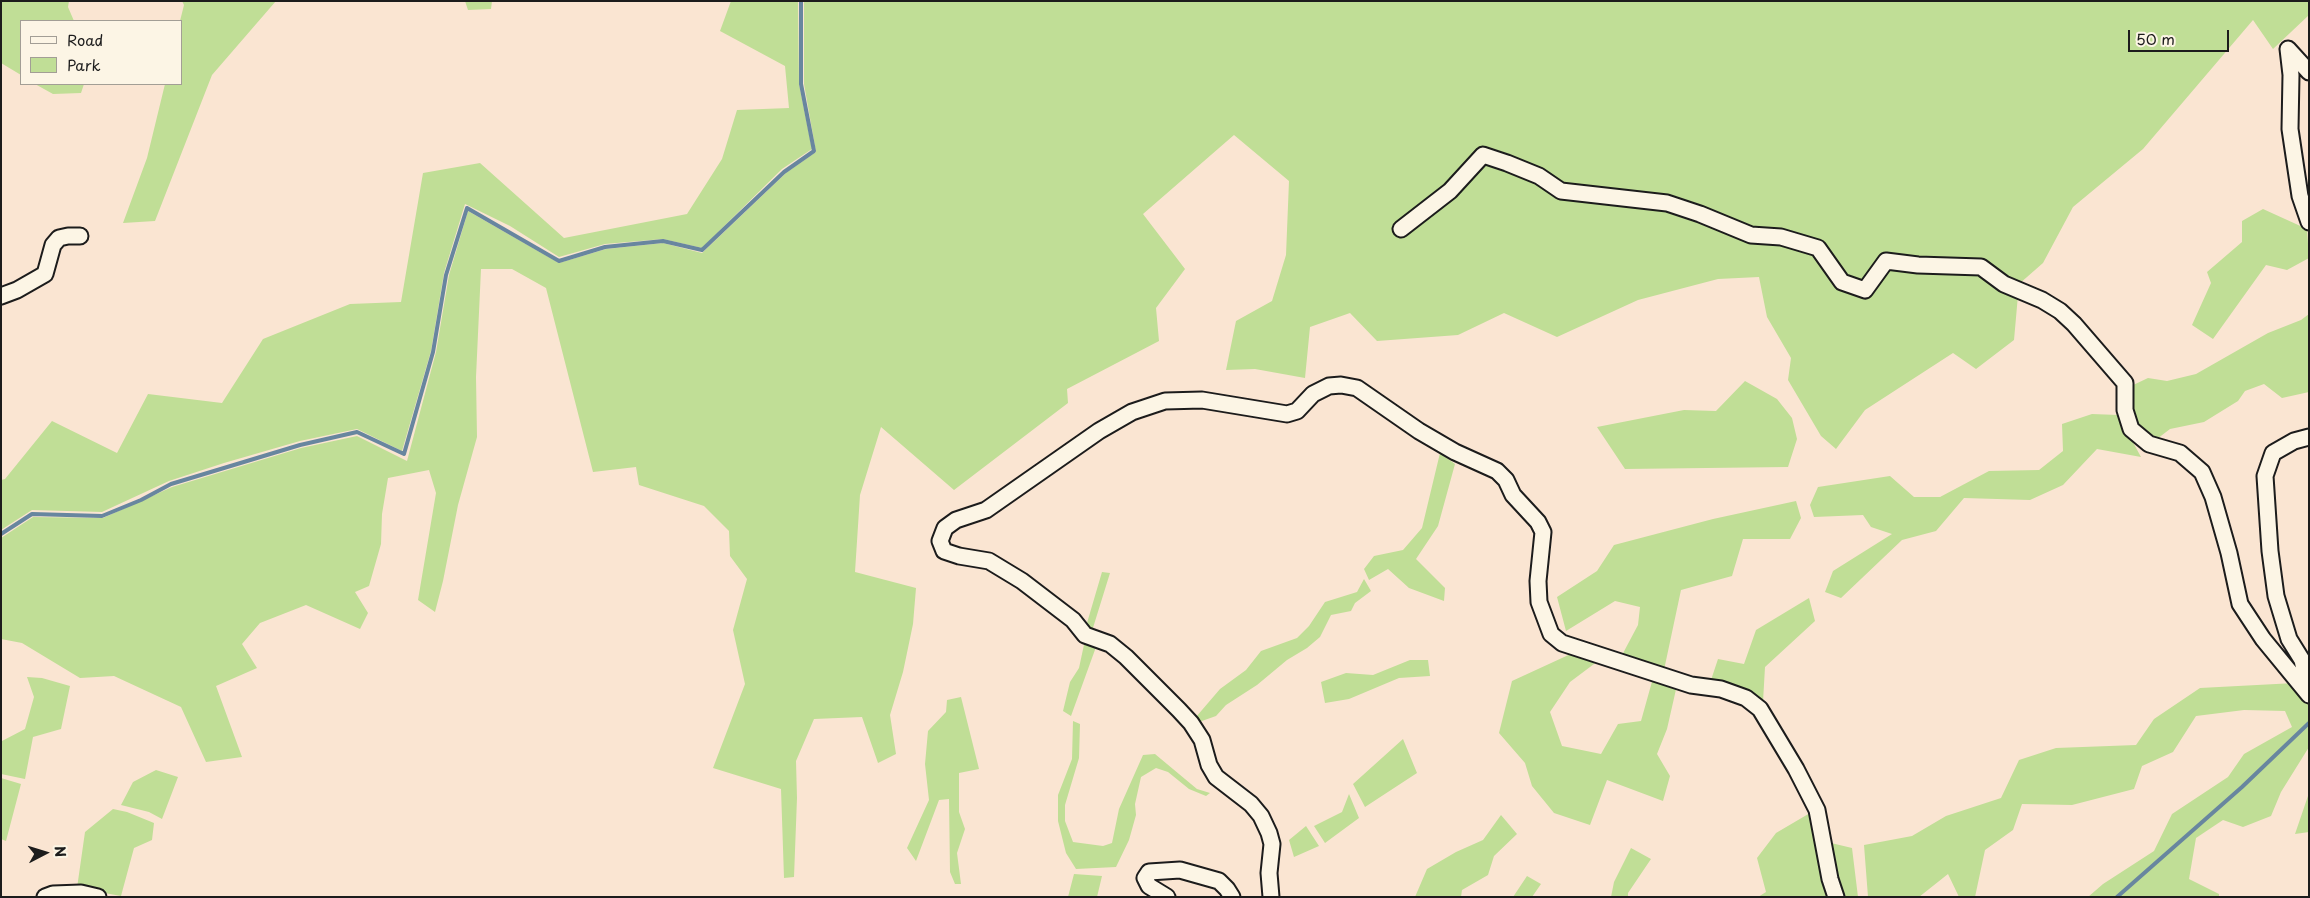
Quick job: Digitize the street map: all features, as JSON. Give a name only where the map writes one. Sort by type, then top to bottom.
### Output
[{"type":"street","points":[[2309,72],[2288,49],[2291,75],[2290,129],[2300,196],[2309,222]]},
{"type":"street","points":[[1401,229],[1450,191],[1483,155],[1507,162],[1539,176],[1561,192],[1667,204],[1700,214],[1751,235],[1781,237],[1818,248],[1842,282],[1865,290],[1886,261],[1918,265],[1982,267],[2004,284],[2042,300],[2060,311],[2074,324],[2125,383],[2125,410],[2131,429],[2149,444],[2180,453],[2202,472],[2213,497],[2229,552],[2240,604],[2263,639],[2309,693]]},
{"type":"street","points":[[1,296],[45,274],[53,245],[59,238],[80,236]]},
{"type":"street","points":[[1271,897],[1268,873],[1272,844],[1269,833],[1251,804],[1216,777],[1209,765],[1202,740],[1185,716],[1126,656],[1110,644],[1085,636],[1073,620],[1022,581],[989,561],[959,556],[944,551],[940,541],[945,528],[950,524],[986,510],[1084,441],[1132,412],[1165,400],[1202,400],[1288,414],[1297,411],[1312,394],[1329,386],[1341,384],[1357,388],[1418,431],[1455,452],[1497,471],[1506,480],[1513,495],[1538,522],[1544,532],[1538,581],[1540,602],[1551,634],[1562,644],[1616,659],[1691,685],[1722,689],[1746,698],[1760,709],[1796,769],[1817,810],[1830,879],[1836,897]]},
{"type":"street","points":[[2309,437],[2294,441],[2273,453],[2265,476],[2269,541],[2276,596],[2288,639],[2302,660],[2309,693]]},
{"type":"street","points":[[1167,897],[1149,886],[1145,878],[1149,872],[1180,870],[1219,881],[1232,897]]},
{"type":"street","points":[[44,897],[81,894],[98,897]]},
{"type":"green space","points":[[1,1],[69,1],[68,7],[74,20],[20,20],[20,74],[1,63]]},
{"type":"green space","points":[[182,1],[276,1],[212,75],[155,221],[123,223],[147,158],[165,85],[182,85],[182,20],[180,20],[184,5]]},
{"type":"green space","points":[[465,1],[492,1],[491,9],[468,10]]},
{"type":"green space","points":[[731,1],[798,1],[799,84],[812,149],[782,169],[702,248],[663,239],[605,244],[559,257],[510,226],[465,204],[444,273],[431,351],[402,451],[357,429],[300,441],[224,463],[169,481],[102,512],[32,510],[1,530],[1,480],[5,479],[52,421],[117,453],[148,394],[222,403],[263,339],[350,304],[401,302],[423,173],[480,163],[564,238],[687,214],[722,159],[737,110],[789,108],[785,66],[720,31]]},
{"type":"green space","points":[[804,1],[2309,1],[2309,15],[2273,49],[2253,20],[2143,149],[2073,207],[2043,263],[2019,284],[2014,340],[1976,369],[1953,353],[1865,410],[1836,449],[1821,436],[1788,380],[1791,358],[1767,317],[1759,277],[1718,279],[1638,300],[1557,337],[1504,313],[1458,335],[1377,341],[1350,313],[1310,327],[1305,378],[1255,369],[1226,370],[1236,321],[1272,301],[1286,255],[1289,181],[1234,135],[1143,214],[1185,269],[1156,308],[1159,341],[1067,389],[1068,403],[954,490],[881,427],[860,495],[855,572],[916,588],[913,624],[903,672],[890,715],[896,754],[878,763],[862,717],[814,719],[796,761],[797,798],[794,877],[784,878],[781,789],[713,768],[745,684],[733,630],[747,579],[730,556],[729,531],[704,506],[639,485],[636,467],[593,472],[546,288],[512,269],[481,269],[476,377],[477,437],[458,505],[435,612],[418,600],[436,493],[429,470],[388,478],[382,514],[381,544],[369,586],[355,592],[368,613],[360,629],[306,605],[260,623],[242,644],[257,668],[216,686],[242,757],[206,762],[181,707],[114,676],[80,678],[22,643],[1,639],[1,538],[33,517],[103,518],[172,487],[301,448],[357,436],[407,461],[436,352],[449,275],[468,211],[559,263],[606,249],[663,243],[702,253],[786,173],[816,152],[804,84]]},
{"type":"green space","points":[[37,85],[84,85],[81,93],[53,94]]},
{"type":"green space","points":[[2263,209],[2307,229],[2309,258],[2287,270],[2266,265],[2213,339],[2192,325],[2211,283],[2207,272],[2242,242],[2242,221]]},
{"type":"green space","points":[[2309,314],[2309,392],[2282,398],[2264,384],[2245,391],[2238,401],[2204,422],[2170,429],[2153,442],[2138,431],[2128,412],[2129,387],[2148,378],[2167,381],[2196,374],[2268,333],[2301,320]]},
{"type":"green space","points":[[1745,381],[1777,399],[1792,418],[1797,439],[1788,467],[1625,469],[1597,427],[1684,410],[1716,411]]},
{"type":"green space","points":[[2092,414],[2118,415],[2141,457],[2097,449],[2063,485],[2030,500],[1964,498],[1936,531],[1902,540],[1841,598],[1825,592],[1833,571],[1892,534],[1871,527],[1863,515],[1814,517],[1810,505],[1818,487],[1890,476],[1914,497],[1940,497],[1989,471],[2039,470],[2063,451],[2062,424]]},
{"type":"green space","points":[[1440,453],[1455,464],[1438,526],[1416,559],[1445,588],[1444,601],[1409,588],[1388,569],[1369,580],[1364,569],[1374,556],[1403,550],[1422,528]]},
{"type":"green space","points":[[1796,501],[1801,518],[1790,539],[1743,539],[1732,576],[1681,590],[1664,670],[1621,657],[1638,625],[1640,607],[1615,601],[1566,631],[1557,597],[1597,571],[1614,545],[1713,519]]},
{"type":"green space","points":[[1102,572],[1110,573],[1092,631],[1087,623]]},
{"type":"green space","points":[[1364,579],[1371,591],[1355,603],[1351,611],[1331,615],[1320,637],[1307,648],[1287,660],[1257,685],[1226,705],[1216,716],[1199,722],[1196,717],[1220,689],[1246,670],[1261,651],[1297,638],[1309,626],[1325,602],[1357,592]]},
{"type":"green space","points":[[1809,598],[1815,621],[1765,667],[1763,702],[1710,683],[1718,659],[1744,664],[1756,630]]},
{"type":"green space","points":[[1085,640],[1096,647],[1071,716],[1063,711],[1070,682],[1079,668]]},
{"type":"green space","points":[[1575,652],[1598,661],[1570,682],[1550,712],[1562,746],[1601,754],[1618,724],[1641,721],[1653,678],[1677,685],[1667,729],[1657,754],[1670,776],[1663,801],[1607,780],[1590,825],[1554,813],[1532,786],[1525,763],[1499,733],[1512,681]]},
{"type":"green space","points":[[1410,660],[1428,660],[1430,676],[1399,678],[1349,699],[1325,703],[1321,682],[1346,673],[1373,675]]},
{"type":"green space","points":[[27,677],[42,678],[70,686],[61,729],[33,737],[25,779],[1,774],[1,743],[25,729],[34,697]]},
{"type":"green space","points":[[2295,683],[2309,699],[2309,747],[2281,792],[2271,816],[2243,827],[2223,820],[2196,838],[2189,879],[2219,894],[2219,897],[2088,897],[2103,884],[2154,851],[2172,814],[2228,777],[2244,754],[2292,727],[2285,711],[2244,710],[2196,716],[2173,752],[2142,766],[2134,789],[2072,805],[2022,804],[2013,830],[1985,850],[1975,897],[1959,897],[1948,874],[1919,897],[1868,897],[1864,845],[1912,836],[1946,816],[2001,798],[2019,760],[2056,748],[2136,745],[2154,719],[2200,688]]},
{"type":"green space","points":[[961,697],[979,769],[959,773],[959,812],[965,829],[957,853],[961,884],[955,884],[950,872],[949,799],[939,800],[916,861],[907,848],[929,800],[925,764],[928,731],[946,712],[947,700]]},
{"type":"green space","points":[[1073,721],[1080,724],[1079,758],[1065,805],[1065,821],[1073,842],[1103,846],[1112,843],[1119,809],[1143,755],[1155,754],[1197,789],[1210,793],[1206,796],[1189,789],[1168,772],[1156,768],[1141,777],[1135,804],[1136,815],[1129,840],[1116,867],[1076,869],[1066,853],[1058,821],[1058,795],[1072,759]]},
{"type":"green space","points":[[1403,739],[1417,773],[1365,807],[1353,784]]},
{"type":"green space","points":[[156,770],[178,777],[162,819],[149,812],[121,805],[133,782]]},
{"type":"green space","points":[[1,778],[21,784],[6,841],[1,839]]},
{"type":"green space","points":[[2309,793],[2309,832],[2295,834]]},
{"type":"green space","points":[[1349,794],[1359,818],[1325,843],[1314,826],[1342,812]]},
{"type":"green space","points":[[113,809],[127,812],[154,823],[152,840],[134,848],[121,896],[77,888],[85,832]]},
{"type":"green space","points":[[1810,813],[1823,882],[1829,897],[1758,897],[1766,892],[1757,858],[1776,833]]},
{"type":"green space","points":[[1501,815],[1517,834],[1494,856],[1488,875],[1462,890],[1461,897],[1415,897],[1427,869],[1456,852],[1483,840]]},
{"type":"green space","points":[[1306,826],[1319,846],[1294,857],[1289,840]]},
{"type":"green space","points":[[1827,842],[1852,848],[1858,897],[1838,897]]},
{"type":"green space","points":[[1631,848],[1651,859],[1628,893],[1628,897],[1611,897],[1614,882]]},
{"type":"green space","points":[[1074,874],[1102,876],[1097,897],[1068,897]]},
{"type":"green space","points":[[1527,876],[1541,884],[1532,897],[1513,897]]},
{"type":"waterway","points":[[1,534],[32,514],[102,516],[141,500],[171,484],[300,445],[357,432],[404,454],[433,352],[446,275],[467,208],[559,261],[605,247],[663,241],[702,250],[784,172],[814,151],[801,84],[801,1]]},
{"type":"waterway","points":[[2117,897],[2242,787],[2309,723]]}]
